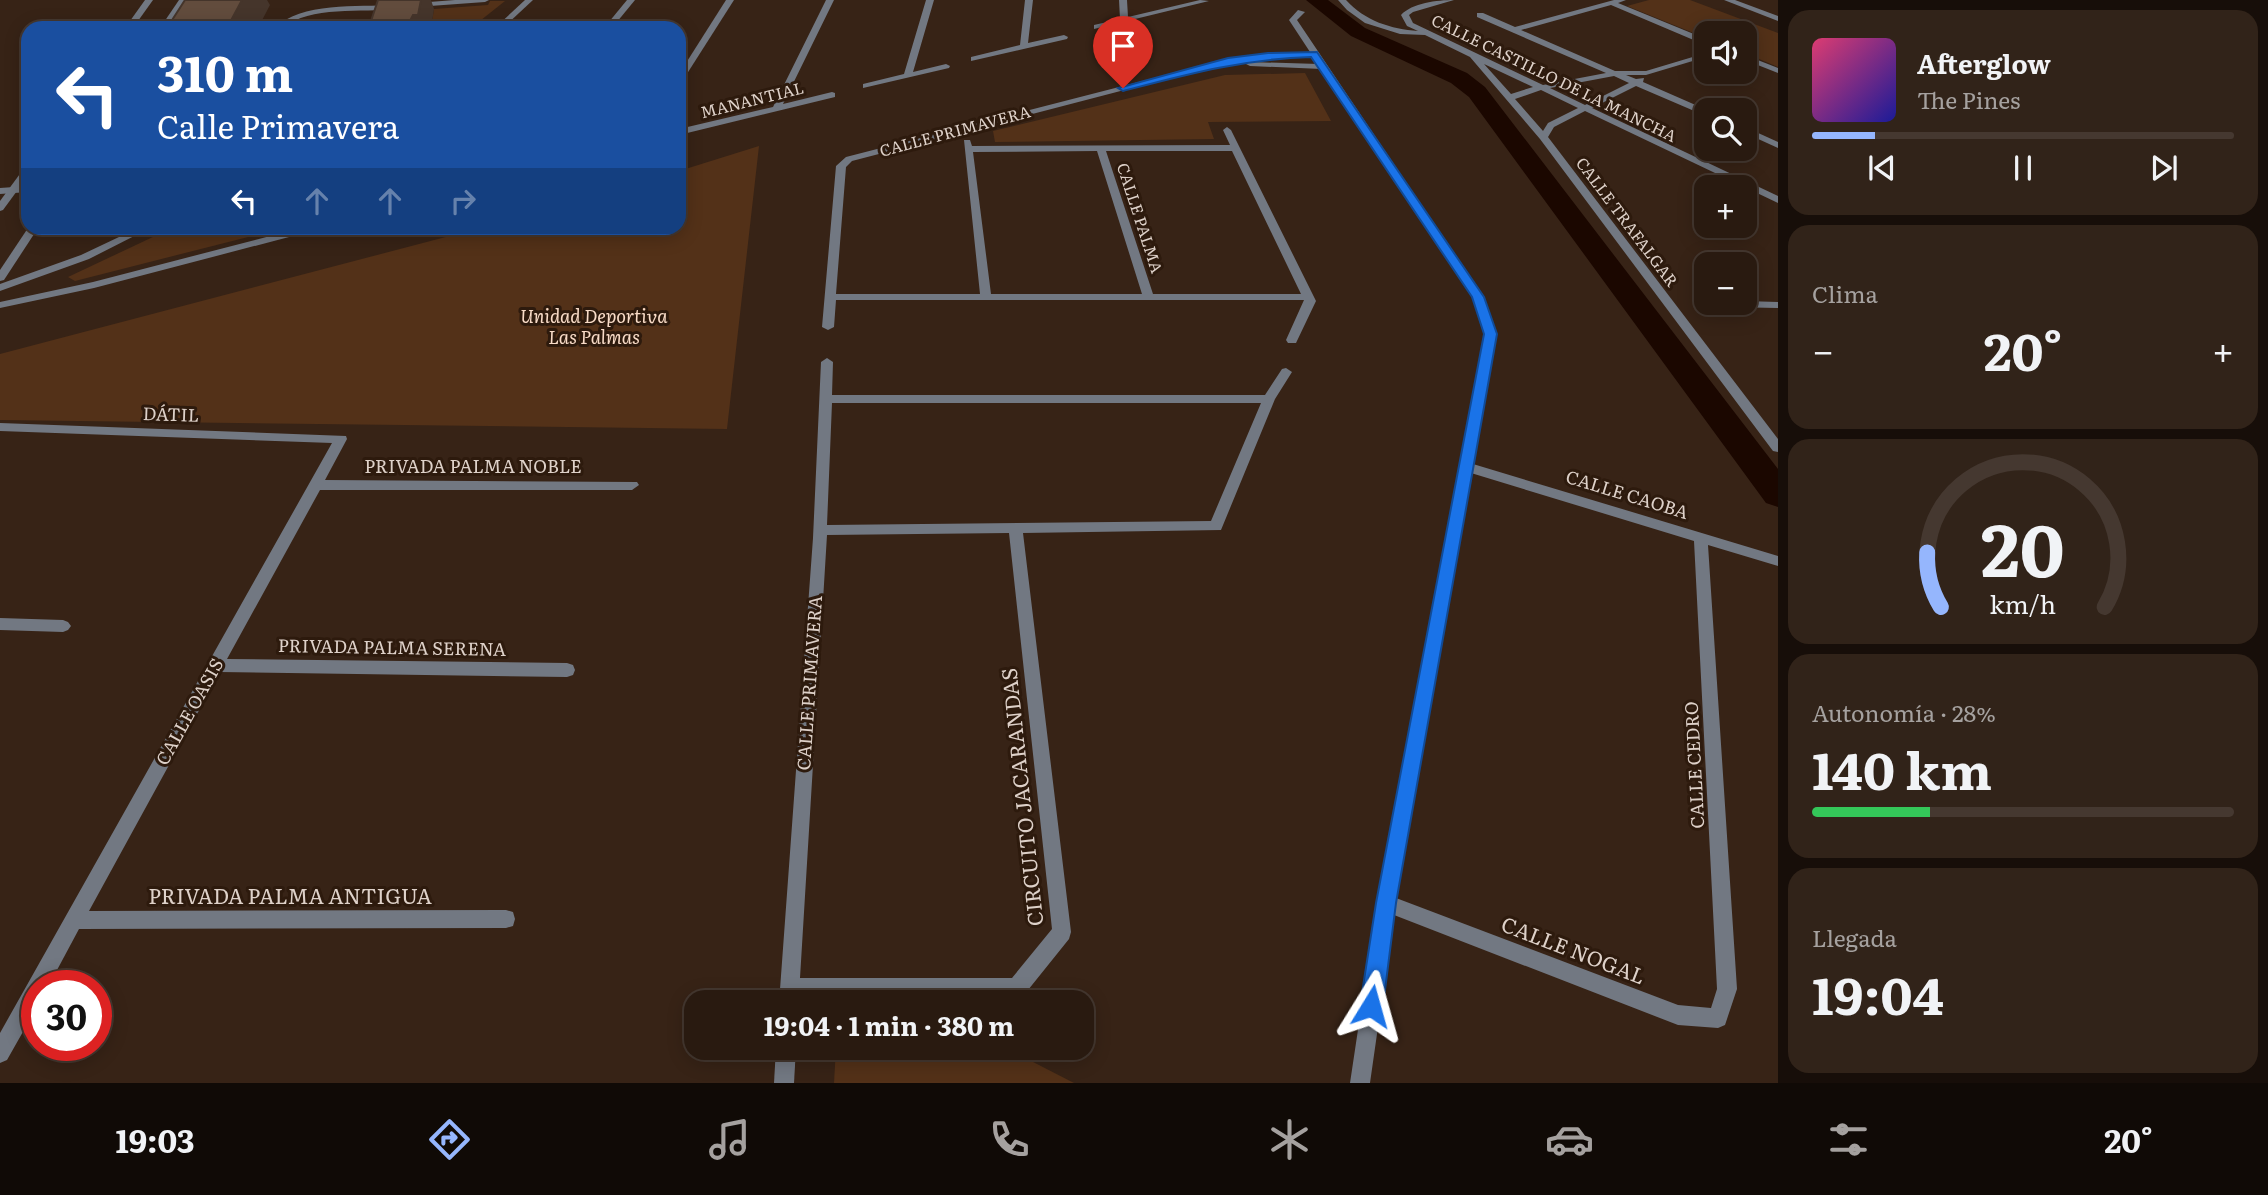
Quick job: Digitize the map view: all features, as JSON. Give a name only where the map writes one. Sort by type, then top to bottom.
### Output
[{"type":"street","points":[[134,21],[149,0]]},
{"type":"street","points":[[169,21],[183,0]]},
{"type":"street","points":[[285,21],[309,14],[485,0]]},
{"type":"street","points":[[506,21],[528,0]]},
{"type":"street","points":[[614,21],[631,0]]},
{"type":"street","points":[[686,69],[730,0]]},
{"type":"street","points":[[777,108],[830,0]]},
{"type":"street","points":[[908,75],[930,0]]},
{"type":"street","points":[[1024,46],[1029,0]]},
{"type":"street","points":[[1123,0],[1124,20]]},
{"type":"street","points":[[1342,0],[1356,15],[1373,24],[1431,35]]},
{"type":"street","name":"CALLE CASTILLO DE LA MANCHA","points":[[1450,0],[1409,10],[1405,15],[1410,24],[1431,35],[1778,200]]},
{"type":"street","points":[[1513,30],[1622,0]]},
{"type":"street","points":[[1728,0],[1778,19]]},
{"type":"street","points":[[1097,27],[1205,1]]},
{"type":"street","points":[[1611,3],[1694,37]]},
{"type":"street","points":[[1301,12],[1293,20],[1478,297],[1490,334],[1386,903],[1360,1083]]},
{"type":"street","points":[[1480,15],[1694,108]]},
{"type":"street","points":[[974,59],[1064,37]]},
{"type":"street","name":"CALLE PRIMAVERA","points":[[828,327],[841,166],[849,159],[1228,61],[1268,55],[1314,54]]},
{"type":"street","name":"CALLE TRAFALGAR","points":[[1472,54],[1543,137],[1778,447]]},
{"type":"street","points":[[1509,98],[1529,90],[1616,73],[1646,73],[1694,59]]},
{"type":"street","name":"CALLE PRIMAVERA","points":[[1228,61],[1277,67],[1323,67]]},
{"type":"street","points":[[1757,62],[1778,71]]},
{"type":"street","points":[[866,86],[946,66]]},
{"type":"street","points":[[1543,137],[1551,125],[1638,83],[1646,73]]},
{"type":"street","name":"MANANTIAL","points":[[686,130],[832,95]]},
{"type":"street","points":[[966,128],[986,297]]},
{"type":"street","points":[[1227,130],[1310,302],[1292,340]]},
{"type":"street","points":[[1766,140],[1778,135]]},
{"type":"street","points":[[1757,136],[1778,145]]},
{"type":"street","points":[[968,149],[1236,149]]},
{"type":"street","name":"CALLE PALMA","points":[[1101,149],[1149,297]]},
{"type":"street","points":[[0,208],[21,179]]},
{"type":"street","points":[[0,191],[21,189]]},
{"type":"street","points":[[0,278],[28,235]]},
{"type":"street","points":[[0,288],[85,257],[131,235]]},
{"type":"street","points":[[0,305],[94,285],[281,235]]},
{"type":"street","points":[[829,297],[1307,297]]},
{"type":"street","points":[[1757,304],[1778,304]]},
{"type":"street","name":"CALLE PRIMAVERA","points":[[790,990],[820,530],[827,362]]},
{"type":"street","points":[[820,530],[1216,526],[1269,399],[1286,372]]},
{"type":"street","points":[[825,399],[1269,399]]},
{"type":"street","name":"DÁTIL","points":[[0,427],[341,439]]},
{"type":"street","name":"CALLE OASIS","points":[[46,970],[341,439]]},
{"type":"street","name":"CALLE CAOBA","points":[[1465,466],[1778,561]]},
{"type":"street","name":"PRIVADA PALMA NOBLE","points":[[315,485],[632,485]]},
{"type":"street","name":"CIRCUITO JACARANDAS","points":[[960,990],[1017,988],[1062,932],[1015,528]]},
{"type":"street","name":"CALLE CEDRO","points":[[1701,538],[1727,989]]},
{"type":"street","points":[[0,624],[63,626]]},
{"type":"street","name":"PRIVADA PALMA SERENA","points":[[217,665],[568,670]]},
{"type":"street","name":"CALLE NOGAL","points":[[1386,903],[1678,1015],[1718,1018],[1727,989]]},
{"type":"street","name":"PRIVADA PALMA ANTIGUA","points":[[74,920],[506,919]]},
{"type":"street","name":"CALLE OASIS","points":[[0,1053],[21,1015]]},
{"type":"street","points":[[784,1083],[785,1060]]},
{"type":"green space","points":[[1649,0],[1690,0],[1746,21],[1694,21],[1694,33],[1627,6]]},
{"type":"green space","points":[[490,1],[505,1],[480,21],[432,21],[434,9],[488,5]]},
{"type":"green space","points":[[1757,25],[1778,33],[1778,67],[1757,58]]},
{"type":"green space","points":[[1305,73],[1331,121],[1208,122],[1214,139],[995,142],[993,131],[1225,75]]},
{"type":"green space","name":"Unidad Deportiva Las Palmas","points":[[759,146],[727,429],[0,420],[0,354],[453,235],[686,235],[686,169]]},
{"type":"green space","points":[[157,235],[256,235],[75,281],[68,277]]},
{"type":"green space","points":[[835,1060],[1029,1060],[1074,1083],[834,1083]]},
{"type":"building","points":[[185,0],[242,0],[231,21],[172,21]]},
{"type":"building","points":[[378,0],[421,0],[418,15],[413,15],[410,21],[371,21]]},
{"type":"waterway","points":[[1316,0],[1358,32],[1459,78],[1477,92],[1778,494]]},
{"type":"route","points":[[1123,88],[1228,61],[1268,55],[1314,54],[1478,297],[1490,334],[1386,903],[1371,1006]]}]
